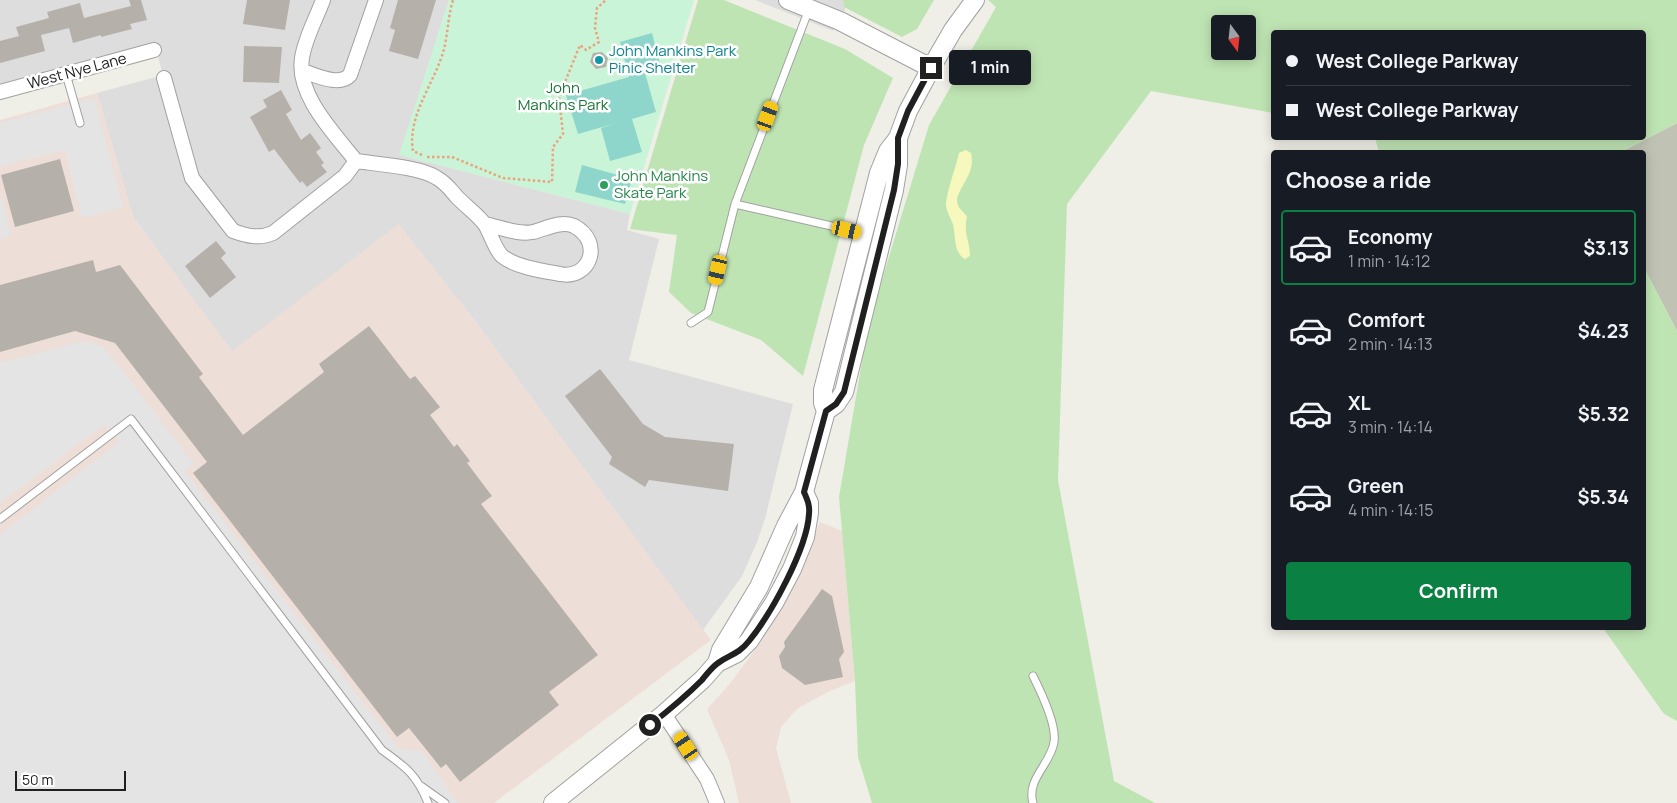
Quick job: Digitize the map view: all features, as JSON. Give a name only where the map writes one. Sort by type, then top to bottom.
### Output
[{"type":"street","points":[[323,0],[304,47],[302,60],[303,82],[308,95],[321,116],[356,161],[404,168],[428,174],[440,180],[485,224],[501,255],[511,261],[563,275],[573,274],[588,263],[591,245],[585,234],[572,225],[552,225],[526,233],[485,224]]},
{"type":"street","points":[[302,71],[339,81],[346,80],[350,75],[376,0]]},
{"type":"street","points":[[788,0],[840,20],[931,68]]},
{"type":"street","points":[[552,803],[664,714],[703,679],[717,663],[721,650],[760,587],[786,526],[804,492],[826,411],[823,403],[823,390],[879,173],[888,151],[898,138],[908,111],[931,68],[953,30],[974,0]]},
{"type":"street","name":"West Nye Lane","points":[[0,92],[154,50]]},
{"type":"street","points":[[164,78],[192,178],[233,231],[259,237],[273,232],[345,176],[356,161]]},
{"type":"street","points":[[826,411],[836,404],[844,392],[894,190],[898,164],[898,138]]},
{"type":"street","points":[[664,714],[707,779],[717,803]]},
{"type":"lane","points":[[691,323],[708,312],[735,204],[809,8]]},
{"type":"lane","points":[[66,74],[80,123]]},
{"type":"lane","points":[[735,204],[862,233]]},
{"type":"lane","points":[[0,519],[131,419],[382,750],[412,773],[421,786],[428,803]]},
{"type":"lane","points":[[1033,676],[1046,703],[1055,737],[1049,756],[1034,781],[1031,798],[1033,803]]},
{"type":"lane","points":[[421,786],[444,803]]},
{"type":"path","points":[[413,151],[411,139],[418,112],[444,49],[448,16],[453,0]]},
{"type":"path","points":[[404,168],[408,150],[426,158],[452,158],[503,178],[552,182],[553,147],[563,134],[559,97],[580,45],[586,50],[599,42],[595,28],[597,8],[606,0]]},
{"type":"shaded area","points":[[0,0],[449,0],[400,155],[630,214],[627,230],[659,239],[629,360],[793,404],[765,519],[757,542],[742,576],[703,630],[474,320],[399,225],[232,352],[133,217],[97,93],[163,75],[155,46],[0,92]]},
{"type":"shaded area","points":[[698,0],[724,0],[845,49],[893,78],[864,145],[803,376],[761,340],[691,313],[669,292],[677,235],[630,229]]},
{"type":"shaded area","points":[[755,0],[843,0],[845,10],[833,31]]},
{"type":"shaded area","points":[[843,0],[934,0],[917,29],[902,37],[844,7]]},
{"type":"shaded area","points":[[988,0],[1677,0],[1677,123],[1646,139],[1646,30],[1271,30],[1271,112],[1151,91],[1067,204],[1058,480],[1114,781],[1155,803],[872,803],[858,757],[855,681],[839,497],[868,326],[929,125],[996,7]]},
{"type":"shaded area","points":[[652,33],[661,68],[645,73],[656,112],[632,119],[642,152],[610,161],[601,128],[616,123],[578,134],[566,95],[629,77],[620,42]]},
{"type":"shaded area","points":[[97,93],[133,217],[232,351],[399,224],[474,320],[711,640],[494,803],[0,803],[0,120]]},
{"type":"shaded area","points":[[94,98],[123,207],[82,218],[65,150],[0,166],[0,123]]},
{"type":"shaded area","points":[[1677,123],[1677,331],[1646,272],[1646,150],[1625,150]]},
{"type":"shaded area","points":[[1376,140],[1644,140],[1625,150],[1378,150]]},
{"type":"shaded area","name":"John Mankins Skate Park","points":[[582,165],[632,179],[625,204],[575,192]]},
{"type":"shaded area","points":[[0,193],[11,235],[0,239]]},
{"type":"shaded area","points":[[1646,272],[1677,331],[1677,721],[1664,714],[1604,630],[1646,630]]},
{"type":"shaded area","points":[[84,341],[104,347],[194,464],[185,471],[399,749],[422,751],[458,803],[0,803],[0,535],[119,442],[105,424],[0,503],[0,363]]},
{"type":"shaded area","points":[[820,522],[842,531],[855,681],[830,691],[798,708],[781,727],[776,748],[791,803],[739,803],[729,760],[707,709],[728,686],[761,642],[798,578]]},
{"type":"sand","points":[[966,150],[971,153],[971,169],[957,200],[967,217],[966,233],[970,256],[965,259],[958,252],[953,224],[948,213],[946,201],[959,153]]},
{"type":"green space","name":"John Mankins Park","points":[[449,0],[694,0],[630,214],[399,155]]},
{"type":"building","points":[[129,0],[141,0],[147,20],[130,24],[132,29],[73,43],[69,28],[41,35],[45,51],[0,63],[0,41],[19,36],[16,27],[49,18],[47,12],[80,3],[84,18],[131,6]]},
{"type":"building","points":[[247,0],[290,0],[285,30],[243,24]]},
{"type":"building","points":[[398,0],[436,0],[418,59],[389,51],[395,30],[390,28]]},
{"type":"building","points":[[244,46],[282,47],[279,83],[243,82]]},
{"type":"building","name":"John Mankins Park Pinic Shelter","points":[[602,52],[608,58],[606,67],[596,69],[590,62],[593,53]]},
{"type":"building","points":[[281,90],[292,110],[286,114],[301,140],[310,133],[321,148],[316,152],[324,163],[321,165],[327,172],[307,187],[302,181],[300,183],[274,149],[269,152],[250,117],[267,107],[263,100]]},
{"type":"building","points":[[60,159],[74,211],[15,227],[1,175]]},
{"type":"building","points":[[216,241],[226,253],[221,258],[236,277],[210,298],[185,266]]},
{"type":"building","points":[[93,260],[96,272],[120,265],[203,374],[199,377],[243,435],[324,372],[319,364],[369,326],[410,379],[415,376],[440,407],[430,415],[454,447],[457,444],[470,461],[467,463],[492,496],[481,504],[598,655],[549,692],[559,705],[460,782],[446,764],[441,768],[409,728],[397,737],[193,473],[207,462],[115,343],[75,331],[0,352],[0,285]]},
{"type":"building","points":[[600,369],[643,424],[665,437],[734,444],[728,491],[649,480],[645,487],[609,464],[612,457],[565,396]]},
{"type":"building","points":[[822,589],[832,596],[844,652],[839,659],[843,677],[805,685],[782,668],[779,656],[785,647],[784,642]]},
{"type":"place","name":"John Mankins Park Pinic Shelter","points":[[599,60]]},
{"type":"place","name":"John Mankins Skate Park","points":[[604,185]]},
{"type":"route","points":[[650,725],[703,679],[717,663],[737,654],[749,641],[792,569],[804,537],[809,514],[809,503],[804,492],[826,411],[836,404],[844,392],[894,190],[898,164],[898,138],[908,111],[931,68]]}]
